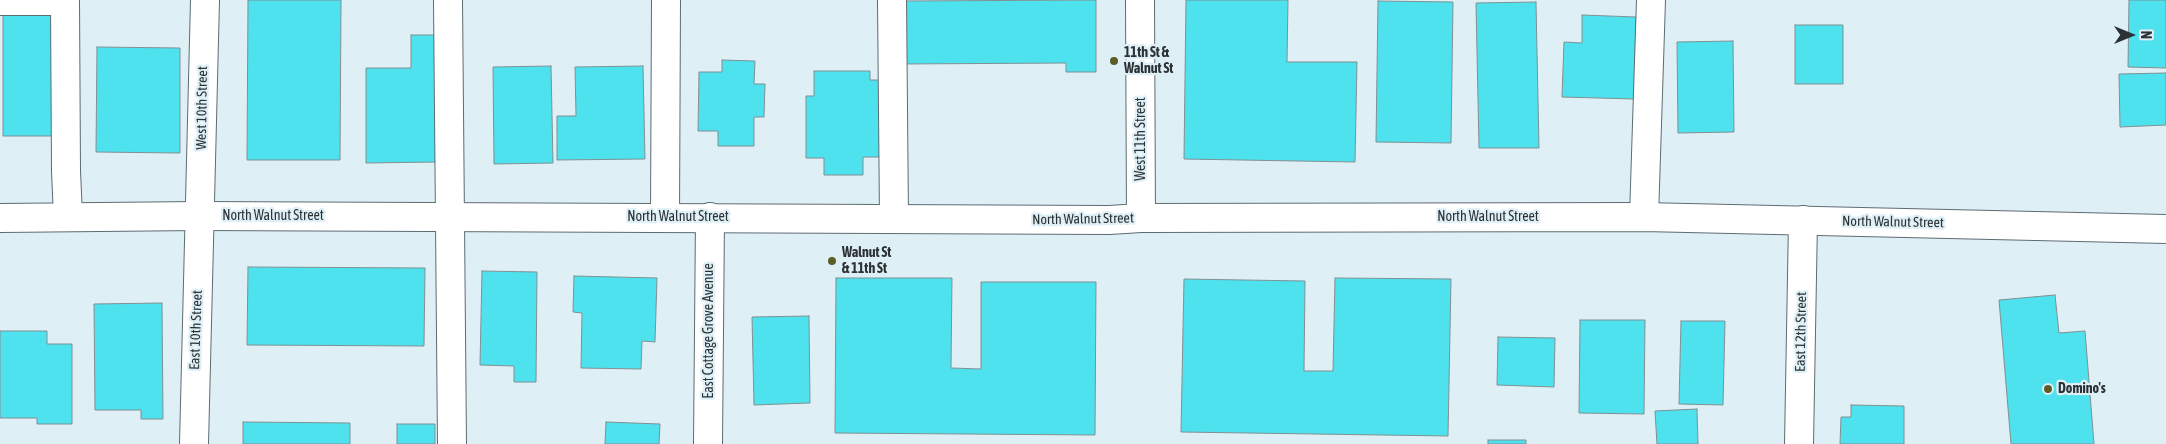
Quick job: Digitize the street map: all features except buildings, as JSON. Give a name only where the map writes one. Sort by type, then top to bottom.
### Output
[{"type":"main road","name":"West 10th Street","points":[[200,216],[205,0]]},
{"type":"main road","points":[[448,0],[452,444]]},
{"type":"main road","points":[[666,0],[666,217]]},
{"type":"main road","points":[[892,0],[894,219]]},
{"type":"main road","name":"West 11th Street","points":[[1140,0],[1141,218]]},
{"type":"main road","points":[[1644,217],[1651,0]]},
{"type":"main road","points":[[0,1],[64,1],[68,217]]},
{"type":"main road","name":"North Walnut Street","points":[[0,218],[200,216],[1109,220],[1141,218],[1644,217],[2166,229]]},
{"type":"main road","name":"East 10th Street","points":[[194,444],[200,216]]},
{"type":"main road","name":"East Cottage Grove Avenue","points":[[708,444],[710,217]]},
{"type":"main road","name":"East 12th Street","points":[[1799,444],[1803,220]]},
{"type":"place","name":"11th St & Walnut St","points":[[1114,61]]},
{"type":"place","name":"Walnut St & 11th St","points":[[832,261]]},
{"type":"place","name":"Domino's","points":[[2048,389]]}]
